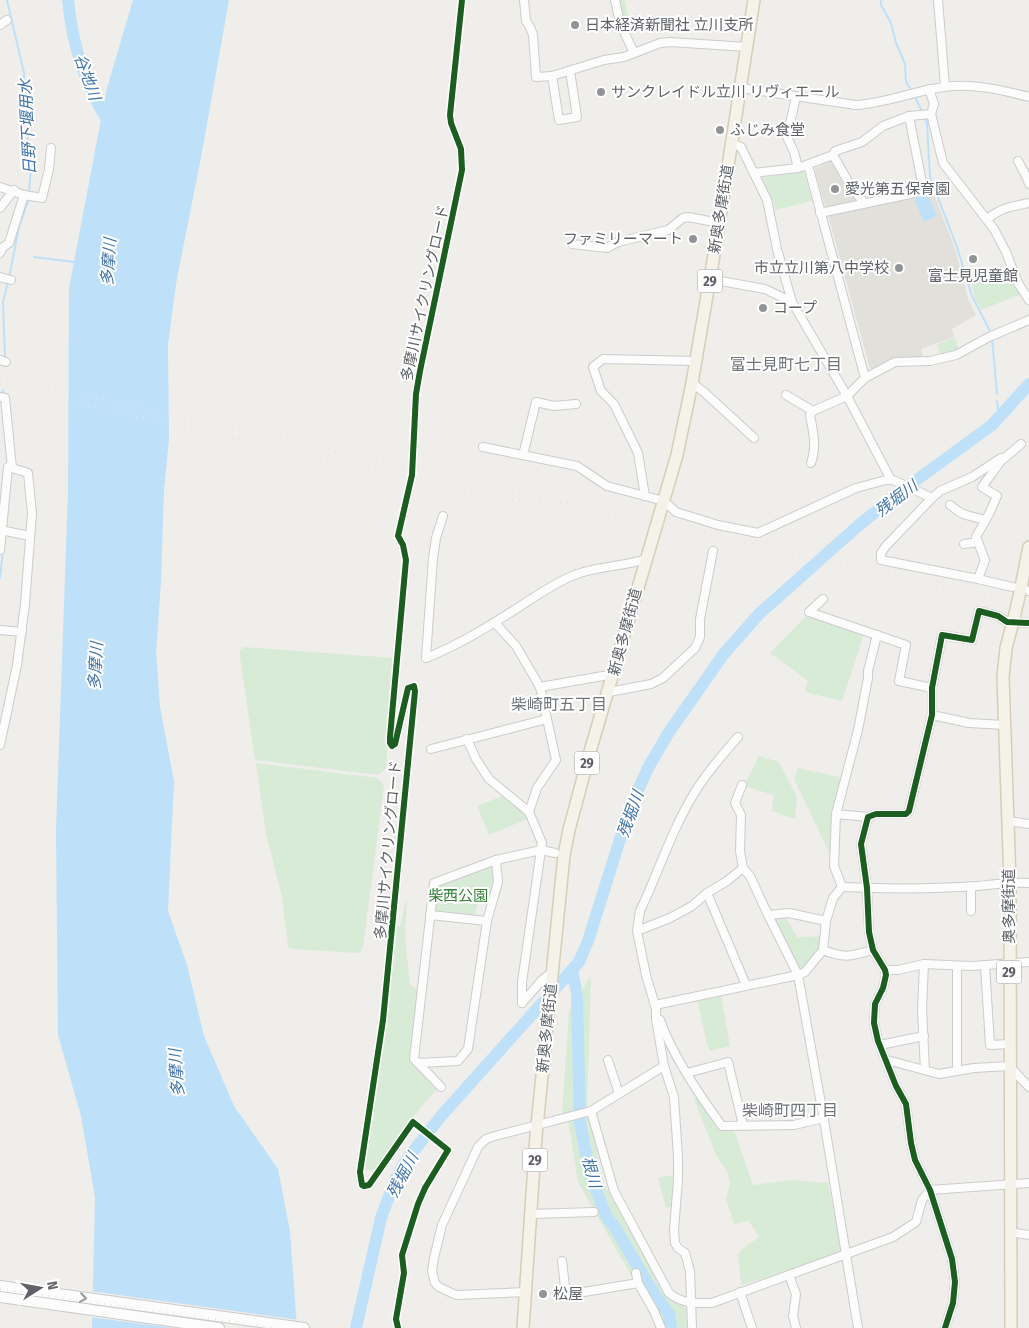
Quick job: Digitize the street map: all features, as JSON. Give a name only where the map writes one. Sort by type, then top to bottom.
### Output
[{"type":"main road","name":"新奥多摩街道","points":[[523,1328],[537,1125],[564,854],[608,692],[677,455],[692,383],[720,222],[754,0]]},
{"type":"main road","name":"奥多摩街道","points":[[1011,1328],[1010,882],[1004,725],[1004,667],[1006,648],[1013,620],[1023,591],[1029,547]]},
{"type":"main road","points":[[0,1286],[304,1328]]},
{"type":"main road","points":[[0,1297],[219,1328]]},
{"type":"street","points":[[524,0],[526,21],[533,35],[534,72],[536,77],[552,76],[598,61],[634,53],[660,43],[670,42],[747,48]]},
{"type":"street","points":[[615,0],[620,23],[634,53]]},
{"type":"street","points":[[938,0],[945,86]]},
{"type":"street","points":[[0,25],[7,20]]},
{"type":"street","points":[[552,76],[559,120],[577,117],[570,71]]},
{"type":"street","points":[[741,88],[856,106],[875,104],[945,86],[1006,91],[1029,97]]},
{"type":"street","points":[[754,173],[798,168],[808,165],[833,155],[835,151],[862,142],[883,126],[909,116],[926,114],[934,104],[929,89]]},
{"type":"street","points":[[796,97],[787,137],[794,152],[798,168]]},
{"type":"street","points":[[926,114],[944,163],[994,229],[1006,252],[1018,283],[1029,300]]},
{"type":"street","points":[[909,116],[923,188]]},
{"type":"street","points":[[732,143],[741,147],[770,207],[777,249],[792,302],[847,396],[892,480]]},
{"type":"street","points":[[0,187],[42,198],[51,148]]},
{"type":"street","points":[[833,155],[849,183],[864,203]]},
{"type":"street","points":[[1018,161],[1028,178],[1029,184]]},
{"type":"street","points":[[808,165],[865,378]]},
{"type":"street","points":[[820,213],[910,194],[931,184]]},
{"type":"street","points":[[0,208],[14,190]]},
{"type":"street","points":[[0,253],[8,242],[28,195]]},
{"type":"street","points":[[986,219],[1010,206],[1029,203]]},
{"type":"street","points":[[572,244],[607,248],[618,242],[668,230],[683,218],[688,217],[720,222]]},
{"type":"street","points":[[710,279],[766,289],[792,302]]},
{"type":"street","points":[[811,463],[815,453],[815,445],[810,415],[814,411],[847,396],[865,378],[895,362],[930,361],[956,355],[991,336],[1029,320]]},
{"type":"street","points":[[645,496],[638,453],[614,404],[601,391],[594,367],[603,359],[696,361]]},
{"type":"street","points":[[692,383],[754,438]]},
{"type":"street","points":[[786,395],[814,411]]},
{"type":"street","points":[[0,397],[5,398],[7,467],[0,550]]},
{"type":"street","points":[[523,455],[536,402],[554,406],[576,404]]},
{"type":"street","points":[[1023,591],[978,579],[881,560],[881,553],[928,496],[972,477],[1029,438]]},
{"type":"street","points":[[978,579],[985,560],[976,536],[997,496],[982,487],[1001,461],[1021,444]]},
{"type":"street","points":[[483,447],[577,466],[607,486],[664,501],[676,512],[718,525],[758,533],[856,488],[892,480],[928,496]]},
{"type":"street","points":[[0,745],[18,665],[32,514],[28,473],[7,467]]},
{"type":"street","points":[[950,505],[962,515],[985,520]]},
{"type":"street","points":[[443,516],[434,551],[426,658],[446,650],[495,623],[554,585],[573,576],[634,563],[646,558]]},
{"type":"street","points":[[1,530],[30,536]]},
{"type":"street","points":[[964,544],[978,542]]},
{"type":"street","points":[[608,692],[652,684],[663,678],[695,648],[700,637],[700,619],[713,552]]},
{"type":"street","points":[[823,599],[809,612],[906,645],[899,681],[932,688]]},
{"type":"street","points":[[836,814],[868,817],[876,814],[906,814],[909,811],[932,715],[932,688],[942,635],[972,640],[979,611],[998,616],[1007,622],[1013,620],[1018,624],[1029,623]]},
{"type":"street","points":[[495,623],[516,646],[540,687],[556,760],[537,788],[529,812]]},
{"type":"street","points":[[0,630],[22,632]]},
{"type":"street","points":[[842,887],[834,866],[836,814],[858,730],[868,671],[877,634]]},
{"type":"street","points":[[540,687],[614,674]]},
{"type":"street","points":[[932,715],[970,723],[1004,725]]},
{"type":"street","points":[[431,748],[547,719]]},
{"type":"street","points":[[738,737],[712,767],[694,794],[668,846],[640,911],[637,931],[646,975],[668,1040],[702,1098],[722,1126],[794,1125],[824,1118]]},
{"type":"street","points":[[467,739],[476,759],[489,779],[529,812],[542,842],[522,982],[522,1003],[542,980],[552,972]]},
{"type":"street","points":[[742,785],[735,803],[741,815],[740,851],[743,868],[750,876],[798,975],[824,1118],[858,1328]]},
{"type":"street","points":[[868,817],[861,844],[867,888],[869,932],[873,950],[885,970],[885,981],[875,1004],[876,1032],[896,1086],[906,1104],[915,1160],[930,1190],[952,1258],[955,1282],[953,1304],[944,1328]]},
{"type":"street","points":[[1008,821],[1029,824]]},
{"type":"street","points":[[441,1086],[414,1059],[434,883],[496,860],[541,850],[555,853]]},
{"type":"street","points":[[418,1063],[458,1061],[468,1049],[487,922],[498,882],[496,860]]},
{"type":"street","points":[[637,931],[670,918],[692,906],[743,868]]},
{"type":"street","points":[[842,887],[971,886],[1029,882]]},
{"type":"street","points":[[971,886],[971,911]]},
{"type":"street","points":[[656,1007],[805,972],[823,950],[826,921],[832,898],[842,887]]},
{"type":"street","points":[[707,893],[746,985]]},
{"type":"street","points":[[768,915],[790,913],[826,921]]},
{"type":"street","points":[[430,916],[487,922]]},
{"type":"street","points":[[823,950],[839,956],[851,956],[873,950]]},
{"type":"street","points":[[885,970],[898,970],[924,964],[957,966],[1029,962]]},
{"type":"street","points":[[924,964],[922,1009],[925,1070]]},
{"type":"street","points":[[985,965],[990,1045],[1009,1044]]},
{"type":"street","points":[[957,966],[957,1070]]},
{"type":"street","points":[[656,1007],[656,1019],[664,1066],[674,1097],[678,1157],[675,1243],[685,1253],[690,1272],[692,1328]]},
{"type":"street","points":[[880,1045],[924,1036]]},
{"type":"street","points":[[608,1060],[619,1094]]},
{"type":"street","points":[[887,1060],[939,1074],[957,1070],[1009,1066],[1029,1087]]},
{"type":"street","points":[[687,1073],[728,1062],[742,1125]]},
{"type":"street","points":[[525,1292],[451,1294],[439,1287],[435,1282],[432,1271],[442,1225],[478,1147],[486,1139],[591,1111],[664,1066]]},
{"type":"street","points":[[591,1111],[614,1191],[668,1293],[675,1299],[690,1303],[712,1303],[894,1237],[916,1222],[922,1200],[930,1190],[1029,1183]]},
{"type":"street","points":[[531,1214],[594,1212]]},
{"type":"street","points":[[1010,1232],[1029,1235]]},
{"type":"street","points":[[562,1262],[566,1294],[638,1282]]},
{"type":"street","points":[[636,1273],[638,1282],[661,1328]]},
{"type":"street","points":[[789,1275],[796,1294],[793,1316],[796,1328]]},
{"type":"street","points":[[740,1292],[752,1328]]},
{"type":"shaded area","name":"愛光第五保育園","points":[[834,161],[859,202],[826,209],[815,170]]},
{"type":"shaded area","name":"市立立川第八中学校","points":[[931,186],[956,252],[969,302],[976,315],[952,329],[954,337],[921,349],[923,357],[895,359],[870,369],[828,214],[909,195]]},
{"type":"green space","points":[[619,0],[625,0],[631,35],[623,19]]},
{"type":"green space","points":[[804,172],[812,201],[775,210],[774,203],[762,180],[764,176],[784,175]]},
{"type":"green space","points":[[1009,268],[1022,294],[981,310],[975,298],[971,282]]},
{"type":"green space","points":[[955,338],[959,351],[940,355],[937,344]]},
{"type":"green space","points":[[808,614],[864,634],[842,701],[805,692],[808,681],[770,653]]},
{"type":"green space","points":[[244,647],[394,658],[386,768],[378,775],[255,760],[240,658],[240,650]]},
{"type":"green space","points":[[759,756],[779,762],[797,797],[795,819],[772,811],[774,795],[744,786]]},
{"type":"green space","points":[[256,763],[378,778],[384,786],[363,947],[360,952],[292,949],[288,947],[282,897],[266,833]]},
{"type":"green space","points":[[798,768],[843,778],[832,858],[794,779]]},
{"type":"green space","points":[[505,795],[530,818],[489,835],[477,806]]},
{"type":"green space","name":"柴西公園","points":[[489,863],[494,866],[495,882],[489,904],[478,902],[474,917],[433,913],[437,884]]},
{"type":"green space","points":[[406,900],[405,936],[410,985],[419,989],[412,1060],[438,1088],[389,1148],[375,1170],[370,1171],[366,1169],[364,1164],[388,1018],[396,926],[400,927]]},
{"type":"green space","points":[[785,916],[797,937],[824,936],[823,948],[805,970],[797,972],[770,918]]},
{"type":"green space","points":[[591,976],[587,1107],[604,1184],[668,1294],[686,1308],[687,1328],[661,1328],[578,1182],[567,1113],[562,1114],[569,1011]]},
{"type":"green space","points":[[721,994],[730,1046],[710,1051],[706,1041],[697,998]]},
{"type":"green space","points":[[697,1097],[717,1129],[727,1129],[735,1133],[753,1185],[792,1180],[828,1183],[842,1252],[793,1270],[741,1285],[738,1254],[759,1237],[749,1221],[734,1224],[726,1198],[730,1183],[727,1171],[716,1155],[694,1099]]},
{"type":"green space","points":[[674,1175],[673,1206],[666,1208],[658,1178]]},
{"type":"water","name":"多摩川","points":[[133,0],[229,0],[176,284],[168,345],[169,438],[164,491],[161,582],[156,652],[160,707],[174,781],[168,911],[187,965],[204,1036],[234,1106],[278,1169],[290,1231],[297,1328],[92,1328],[95,1197],[81,1116],[58,1035],[56,832],[68,489],[69,288],[107,88]]},
{"type":"water","points":[[927,193],[937,216],[924,222],[914,198]]},
{"type":"pier","points":[[90,1291],[299,1320],[299,1328],[172,1328],[90,1317]]},
{"type":"waterway","name":"日野下堰用水","points":[[7,0],[24,73],[25,113],[31,166],[29,193]]},
{"type":"waterway","name":"谷地川","points":[[68,0],[73,33],[82,66],[95,97],[112,126]]},
{"type":"waterway","points":[[881,0],[881,5],[891,23],[896,43],[905,64],[906,82],[912,91]]},
{"type":"waterway","points":[[914,95],[923,113]]},
{"type":"waterway","points":[[925,117],[930,177],[957,247],[972,296],[991,333]]},
{"type":"waterway","name":"日野下堰用水","points":[[9,278],[19,227],[29,198]]},
{"type":"waterway","name":"日野下堰用水","points":[[34,257],[74,262]]},
{"type":"waterway","points":[[5,357],[3,302],[8,282]]},
{"type":"waterway","points":[[992,337],[997,394]]},
{"type":"waterway","name":"残堀川","points":[[356,1328],[381,1218],[395,1180],[404,1163],[442,1115],[579,962],[588,941],[621,836],[648,768],[669,732],[723,655],[759,614],[858,526],[896,495],[992,425],[1029,384]]},
{"type":"waterway","points":[[997,401],[999,417]]},
{"type":"waterway","points":[[0,578],[3,550]]},
{"type":"waterway","name":"根川","points":[[572,971],[576,989]]},
{"type":"waterway","name":"根川","points":[[577,996],[580,1123],[590,1174],[606,1216],[616,1229],[649,1286],[669,1314],[671,1328]]},
{"type":"waterway","points":[[738,1298],[745,1320]]},
{"type":"railway","points":[[0,376],[1029,606]]},
{"type":"railway","points":[[0,384],[468,491],[554,507]]},
{"type":"railway","points":[[0,1289],[278,1328]]},
{"type":"cycle path","name":"多摩川サイクリングロード","points":[[398,1328],[396,1319],[404,1273],[402,1255],[425,1188],[448,1150],[413,1122],[369,1185],[362,1185],[360,1172],[383,1020],[415,691],[414,686],[408,688],[395,744],[392,746],[390,737],[406,560],[403,545],[398,536],[412,475],[416,394],[420,371],[462,170],[461,149],[451,123],[450,115],[462,0]]},
{"type":"cycle path","points":[[945,1328],[953,1303],[955,1282],[952,1259],[930,1190],[915,1160],[906,1104],[896,1086],[878,1041],[874,1023],[875,1004],[883,988],[886,975],[873,950],[869,932],[867,888],[861,844],[868,817],[876,814],[906,814],[909,811],[932,715],[932,688],[942,635],[972,640],[979,611],[998,616],[1007,622],[1029,623]]},
{"type":"place","name":"日本経済新聞社 立川支所","points":[[575,25]]},
{"type":"place","name":"サンクレイドル立川 リヴィエール","points":[[601,92]]},
{"type":"place","name":"ふじみ食堂","points":[[720,130]]},
{"type":"place","name":"愛光第五保育園","points":[[835,189]]},
{"type":"place","name":"ファミリーマート","points":[[693,239]]},
{"type":"place","name":"富士見児童館","points":[[973,259]]},
{"type":"place","name":"市立立川第八中学校","points":[[899,268]]},
{"type":"place","name":"コープ","points":[[763,308]]},
{"type":"place","name":"松屋","points":[[543,1294]]},
{"type":"district","name":"富士見町七丁目","points":[[786,364]]},
{"type":"district","name":"柴崎町五丁目","points":[[559,704]]},
{"type":"district","name":"柴崎町四丁目","points":[[790,1110]]}]
